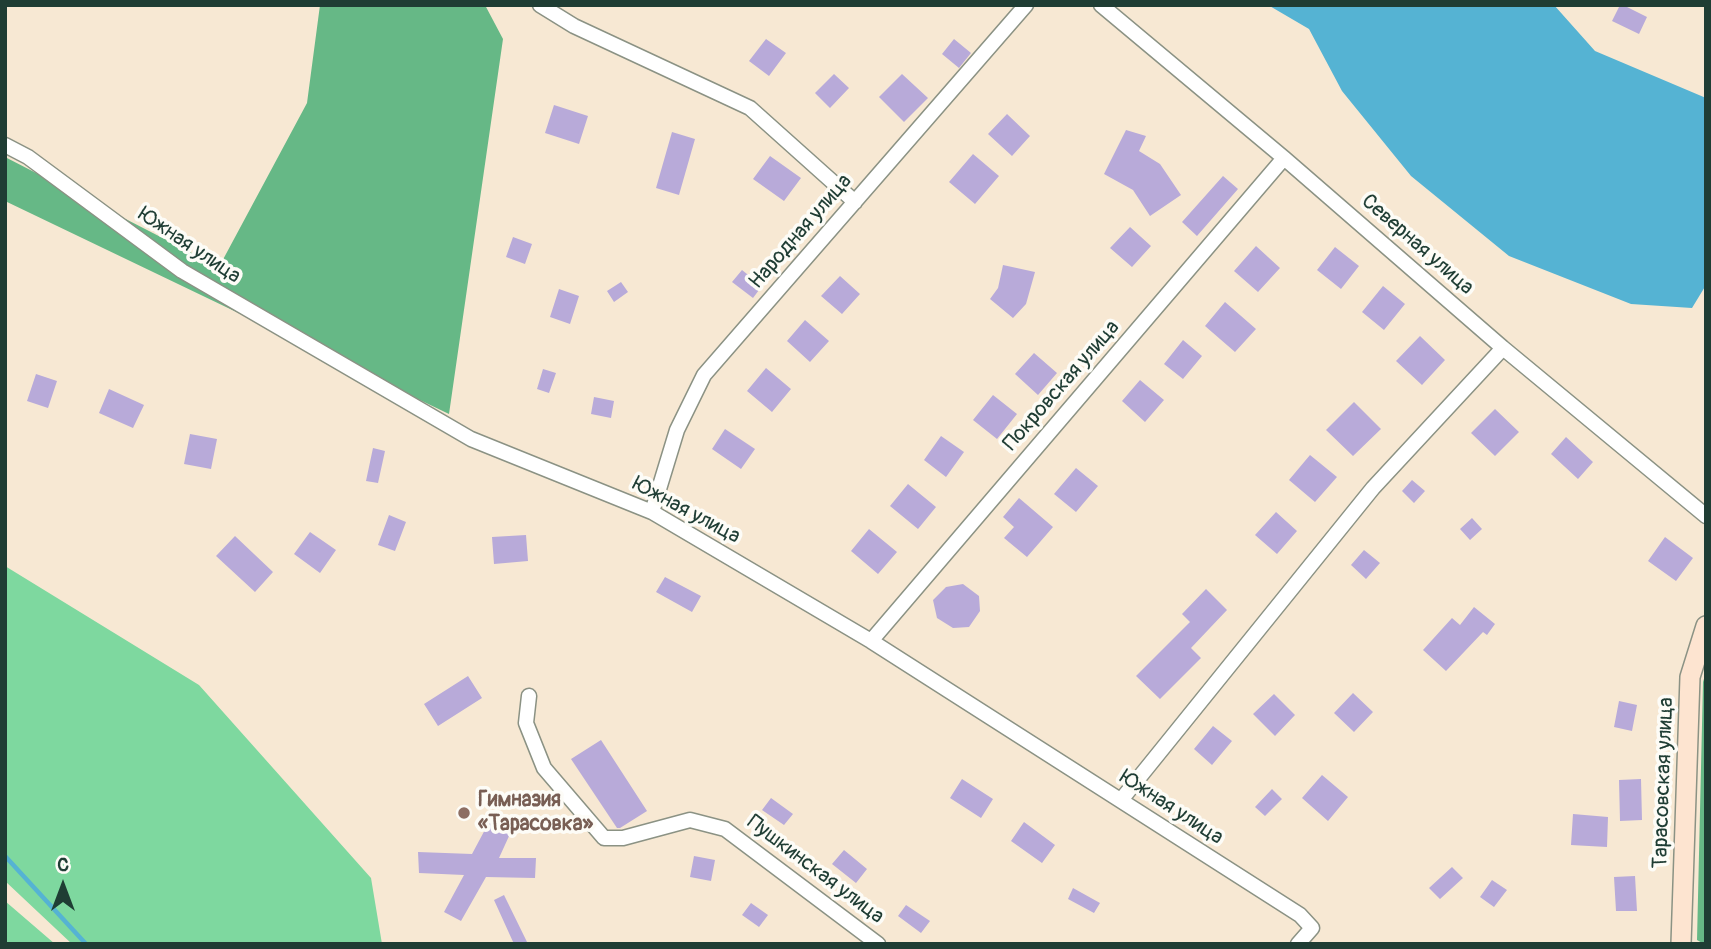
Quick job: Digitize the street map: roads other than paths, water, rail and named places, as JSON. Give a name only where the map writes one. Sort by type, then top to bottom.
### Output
[{"type":"main road","name":"Тарасовская улица","points":[[1681,944],[1690,677],[1706,626]]},
{"type":"street","points":[[540,5],[574,26],[750,107],[855,202]]},
{"type":"street","name":"Народная улица","points":[[652,512],[677,430],[704,375],[1026,5]]},
{"type":"street","name":"Северная улица","points":[[1101,5],[1284,158],[1503,348],[1706,516]]},
{"type":"street","name":"Южная улица","points":[[5,145],[28,157],[182,271],[471,439],[652,512],[871,641],[1300,915],[1312,928],[1298,944]]},
{"type":"street","name":"Покровская улица","points":[[871,641],[1284,158]]},
{"type":"street","points":[[1121,800],[1373,488],[1503,348]]},
{"type":"street","name":"Пушкинская улица","points":[[529,696],[526,723],[544,768],[604,838],[623,838],[690,820],[725,829],[878,944]]},
{"type":"water","points":[[1268,5],[1554,5],[1595,51],[1706,98],[1706,285],[1692,308],[1631,304],[1509,256],[1411,176],[1342,91],[1309,29]]},
{"type":"waterway","points":[[5,856],[86,944]]},
{"type":"place","name":"Гимназия «Тарасовка»","points":[[464,813]]}]
